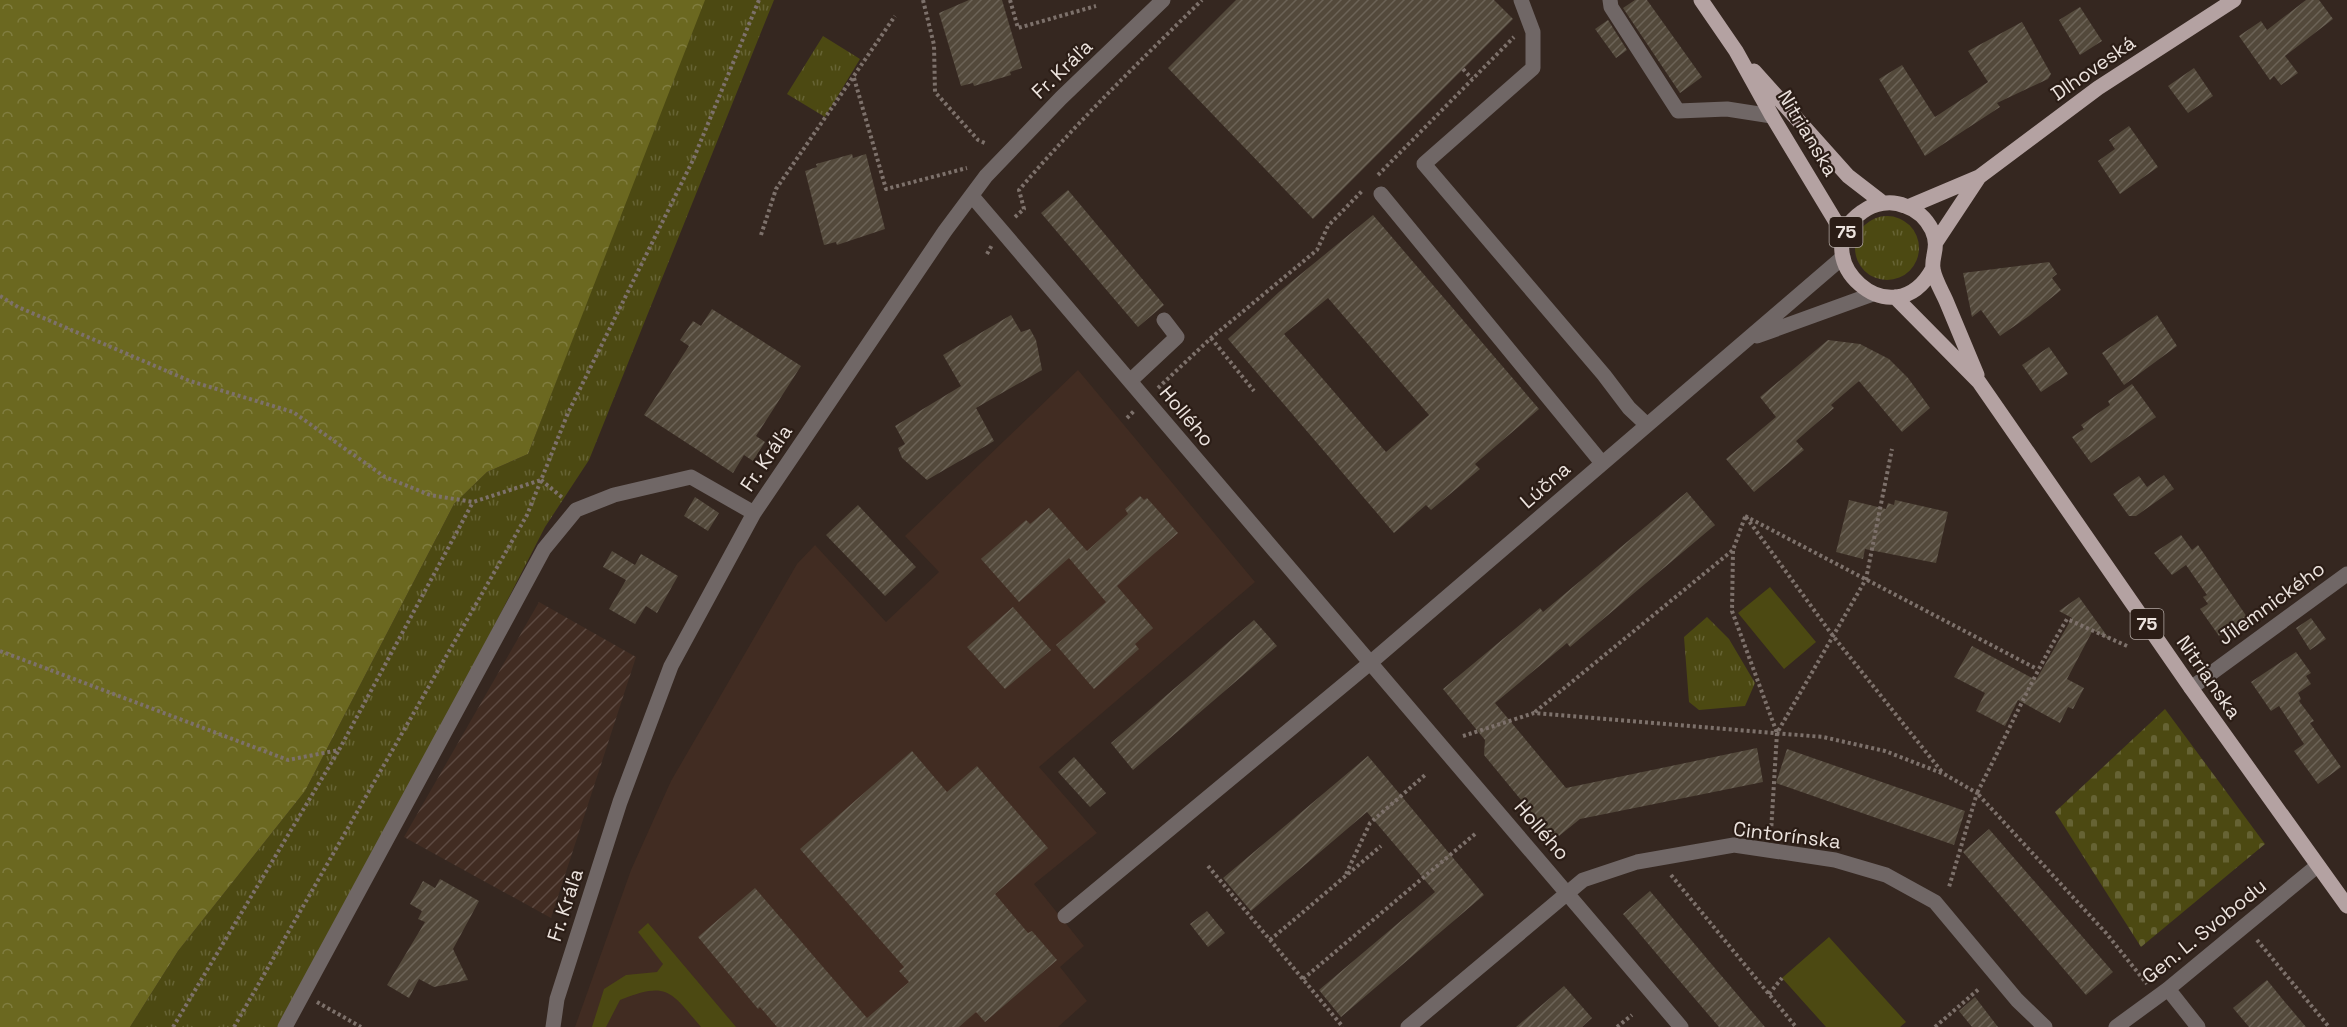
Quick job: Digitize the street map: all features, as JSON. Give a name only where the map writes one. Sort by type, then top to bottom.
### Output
[{"type":"main road","name":"Nitrianska","points":[[1701,0],[1736,51],[1772,116],[1845,237]]},
{"type":"main road","name":"Dlhoveská","points":[[1908,207],[1979,177],[2098,88],[2234,0]]},
{"type":"main road","name":"Nitrianska","points":[[1736,51],[1848,176],[1883,203],[1908,207]]},
{"type":"main road","name":"Dlhoveská","points":[[1936,242],[1979,177]]},
{"type":"main road","name":"75","points":[[1873,294],[1864,290],[1850,276],[1843,257],[1845,237],[1859,214],[1883,203]]},
{"type":"main road","points":[[1908,207],[1923,217],[1936,242]]},
{"type":"main road","name":"Nitrianska","points":[[1936,242],[1933,268],[1979,381]]},
{"type":"main road","points":[[1873,294],[1895,297],[1905,295],[1922,284],[1933,268]]},
{"type":"main road","name":"Nitrianska","points":[[1895,297],[1979,381],[2191,688],[2347,906]]},
{"type":"street","name":"Fr. Kráľa","points":[[552,1027],[557,999],[620,802],[671,666],[754,513],[945,231],[986,176],[1162,0]]},
{"type":"street","points":[[1521,0],[1533,32],[1533,68],[1424,164],[1629,408],[1647,425]]},
{"type":"street","points":[[1610,0],[1611,7],[1678,111],[1727,109],[1772,116]]},
{"type":"street","points":[[1376,188],[1602,464]]},
{"type":"street","name":"Hollého","points":[[972,196],[1681,1027]]},
{"type":"street","name":"Lúčna","points":[[1370,663],[1843,257]]},
{"type":"street","name":"Lúčna","points":[[1749,339],[1873,294]]},
{"type":"street","points":[[1130,381],[1177,337],[1164,320]]},
{"type":"street","points":[[285,1027],[543,549],[576,510],[614,495],[691,477],[754,513]]},
{"type":"street","name":"Jilemnického","points":[[2191,688],[2347,574]]},
{"type":"street","points":[[1065,916],[1370,663]]},
{"type":"street","name":"Cintorínska","points":[[1408,1027],[1583,880],[1636,862],[1734,845],[1835,860],[1886,875],[1935,902],[2018,1000],[2045,1027]]},
{"type":"street","name":"Gen. L. Svobodu","points":[[2116,1027],[2162,993],[2317,866]]},
{"type":"street","points":[[2162,993],[2198,1027]]},
{"type":"path","points":[[234,1027],[527,514],[568,413],[693,160],[759,0]]},
{"type":"path","points":[[923,0],[934,45],[935,92],[978,140],[987,144]]},
{"type":"path","points":[[1010,0],[1018,28],[1096,6]]},
{"type":"path","points":[[1010,222],[1024,209],[1019,190],[1034,172],[1081,118],[1202,0]]},
{"type":"path","points":[[760,235],[776,189],[895,16]]},
{"type":"path","points":[[1376,188],[1472,79],[1516,34]]},
{"type":"path","points":[[1463,69],[1472,79]]},
{"type":"path","points":[[853,77],[886,189],[967,168]]},
{"type":"path","points":[[1155,391],[1211,338],[1317,250],[1328,226],[1364,190]]},
{"type":"path","points":[[0,296],[18,307],[190,381],[293,412],[385,477],[430,495],[473,502],[542,480]]},
{"type":"path","points":[[1211,338],[1254,391]]},
{"type":"path","points":[[1777,733],[1866,579],[1892,449]]},
{"type":"path","points":[[542,480],[576,510]]},
{"type":"path","points":[[172,1027],[339,750],[473,502]]},
{"type":"path","points":[[1745,516],[2037,669]]},
{"type":"path","points":[[1745,516],[1733,550],[1732,611],[1777,733],[1770,851]]},
{"type":"path","points":[[1745,516],[1833,636],[1944,774]]},
{"type":"path","points":[[1463,736],[1534,713],[1733,550]]},
{"type":"path","points":[[1949,887],[1977,793],[2020,712],[2037,669],[2067,619],[2127,646]]},
{"type":"path","points":[[0,651],[288,760],[339,750]]},
{"type":"path","points":[[1534,713],[1823,737],[1885,751],[1944,774],[1977,793],[2162,993]]},
{"type":"path","points":[[1344,877],[1370,823],[1425,775]]},
{"type":"path","points":[[1303,979],[1475,834]]},
{"type":"path","points":[[1270,940],[1381,846]]},
{"type":"path","points":[[1657,858],[1796,1027]]},
{"type":"path","points":[[1208,866],[1343,1027]]},
{"type":"path","points":[[2245,925],[2329,1027]]},
{"type":"path","points":[[1769,994],[1782,978]]},
{"type":"path","points":[[1935,1027],[1980,988]]},
{"type":"path","points":[[303,994],[361,1027]]},
{"type":"path","points":[[1617,1027],[1632,1015]]},
{"type":"shaded area","points":[[1078,370],[1255,582],[1039,767],[1097,833],[1034,884],[1084,946],[1060,967],[1087,1001],[1058,1027],[575,1027],[631,870],[671,781],[797,564],[815,545],[886,622],[939,572],[905,536]]},
{"type":"shaded area","points":[[539,602],[636,657],[551,918],[404,837]]},
{"type":"green space","points":[[0,0],[705,0],[528,454],[487,472],[454,504],[305,791],[178,951],[130,1027],[0,1027]]},
{"type":"green space","points":[[703,0],[774,0],[589,460],[545,527],[288,1027],[130,1027],[178,951],[305,791],[454,504],[487,472],[528,454]]},
{"type":"green space","points":[[823,36],[860,59],[825,117],[787,94]]},
{"type":"green space","points":[[1881,216],[1893,216],[1910,225],[1917,236],[1919,248],[1917,260],[1910,271],[1893,280],[1881,280],[1869,275],[1860,266],[1855,254],[1855,242],[1860,230],[1869,221]]},
{"type":"green space","points":[[1770,587],[1816,642],[1784,669],[1738,613]]},
{"type":"green space","points":[[1707,617],[1729,639],[1755,683],[1745,706],[1699,710],[1689,702],[1684,637]]},
{"type":"green space","points":[[2165,709],[2265,844],[2141,947],[2055,812]]},
{"type":"green space","points":[[648,923],[736,1027],[701,1027],[682,1005],[667,993],[649,991],[620,1000],[606,1027],[592,1027],[604,989],[626,975],[657,972],[663,964],[638,932]]},
{"type":"green space","points":[[1829,937],[1906,1022],[1900,1027],[1826,1027],[1782,978]]},
{"type":"building","points":[[969,0],[1002,0],[1022,68],[1010,72],[1011,75],[974,86],[973,83],[961,86],[939,13]]},
{"type":"building","points":[[1236,0],[1494,0],[1513,19],[1313,219],[1168,68]]},
{"type":"building","points":[[1635,0],[1647,0],[1702,77],[1680,93],[1623,8]]},
{"type":"building","points":[[2306,0],[2319,0],[2333,19],[2285,56],[2298,73],[2281,85],[2274,76],[2270,80],[2239,36],[2261,21],[2267,30]]},
{"type":"building","points":[[2080,7],[2102,41],[2080,55],[2059,20]]},
{"type":"building","points":[[1608,20],[1627,50],[1616,58],[1595,29]]},
{"type":"building","points":[[2022,22],[2051,74],[2048,79],[1997,103],[2000,107],[1925,156],[1879,79],[1902,65],[1935,117],[1988,82],[1968,51]]},
{"type":"building","points":[[2194,68],[2213,96],[2188,113],[2168,86]]},
{"type":"building","points":[[2129,126],[2158,167],[2120,194],[2098,161],[2115,149],[2109,140]]},
{"type":"building","points":[[852,154],[853,158],[866,154],[885,229],[837,245],[836,242],[824,245],[805,171],[817,167],[816,164]]},
{"type":"building","points":[[1068,190],[1164,305],[1138,327],[1041,213]]},
{"type":"building","points":[[1373,215],[1539,409],[1475,464],[1480,469],[1431,510],[1426,505],[1394,533],[1228,339],[1279,292]],"holes":[[[1328,298],[1429,415],[1386,452],[1284,334]]]},
{"type":"building","points":[[2049,262],[2057,274],[2052,278],[2061,290],[2029,316],[2000,336],[1981,310],[1972,317],[1963,273]]},
{"type":"building","points":[[712,309],[801,366],[756,436],[765,442],[753,461],[744,455],[733,473],[644,415],[689,346],[680,340],[693,321],[701,326]]},
{"type":"building","points":[[1011,315],[1021,332],[1030,329],[1036,340],[1042,370],[976,408],[994,441],[927,480],[902,458],[898,448],[905,444],[895,426],[961,386],[943,355]]},
{"type":"building","points":[[2157,315],[2177,346],[2124,385],[2102,353]]},
{"type":"building","points":[[1828,340],[1860,344],[1889,359],[1908,378],[1930,408],[1902,432],[1859,381],[1831,405],[1834,408],[1796,441],[1804,450],[1754,492],[1726,459],[1776,417],[1760,397]]},
{"type":"building","points":[[2049,347],[2068,374],[2041,392],[2022,365]]},
{"type":"building","points":[[2132,384],[2156,417],[2091,463],[2072,437],[2084,429],[2081,425],[2110,405],[2108,401]]},
{"type":"building","points":[[2164,475],[2174,489],[2136,516],[2129,516],[2113,494],[2139,476],[2147,487]]},
{"type":"building","points":[[1687,492],[1715,525],[1570,647],[1567,643],[1495,703],[1566,788],[1757,748],[1763,782],[1580,819],[1554,840],[1484,755],[1485,740],[1443,689],[1540,608],[1543,612]]},
{"type":"building","points":[[1140,496],[1144,500],[1147,498],[1178,533],[1117,586],[1153,628],[1135,644],[1139,649],[1094,689],[1056,645],[1106,602],[1069,558],[1019,602],[981,559],[1026,520],[1030,524],[1049,508],[1087,551],[1128,514],[1125,509]]},
{"type":"building","points":[[695,497],[719,513],[708,531],[684,516]]},
{"type":"building","points":[[1849,500],[1886,509],[1888,503],[1894,505],[1895,500],[1948,512],[1936,563],[1865,549],[1863,559],[1836,552]]},
{"type":"building","points":[[858,505],[916,567],[885,596],[826,535]]},
{"type":"building","points":[[2181,535],[2192,550],[2198,545],[2247,617],[2219,636],[2200,609],[2208,604],[2203,597],[2207,595],[2186,565],[2172,575],[2154,553]]},
{"type":"building","points":[[612,551],[635,565],[641,554],[678,576],[657,613],[646,606],[635,624],[609,609],[626,580],[603,567]]},
{"type":"building","points":[[2079,597],[2110,640],[2093,630],[2067,679],[2084,688],[2073,709],[2068,707],[2060,723],[2018,700],[2005,726],[1976,711],[1985,693],[1954,677],[1972,646],[2036,680],[2072,618],[2059,611]]},
{"type":"building","points":[[1013,607],[1051,650],[1005,689],[967,647]]},
{"type":"building","points":[[2311,618],[2326,639],[2310,650],[2296,628]]},
{"type":"building","points":[[1254,620],[1277,646],[1133,770],[1111,743]]},
{"type":"building","points":[[2296,652],[2311,673],[2306,676],[2311,684],[2298,693],[2301,699],[2299,701],[2314,721],[2310,723],[2341,767],[2318,784],[2294,751],[2304,744],[2279,706],[2271,711],[2251,682]]},
{"type":"building","points":[[1787,749],[1965,811],[1954,845],[1776,783]]},
{"type":"building","points":[[912,751],[947,792],[977,766],[1048,848],[995,894],[1028,933],[1032,931],[1057,960],[985,1022],[976,1012],[959,1027],[777,1027],[760,1007],[758,1009],[698,937],[755,888],[867,1018],[909,982],[899,971],[904,967],[800,849]]},
{"type":"building","points":[[1368,756],[1484,895],[1341,1017],[1319,990],[1435,892],[1367,812],[1251,911],[1223,878]]},
{"type":"building","points":[[1074,757],[1106,793],[1090,807],[1058,772]]},
{"type":"building","points":[[1989,829],[2113,972],[2086,995],[1963,852]]},
{"type":"building","points":[[440,879],[479,901],[453,949],[468,980],[434,987],[419,979],[409,998],[387,985],[425,922],[418,919],[422,911],[410,904],[423,881],[435,888]]},
{"type":"building","points":[[1650,891],[1765,1027],[1719,1027],[1666,965],[1623,914]]},
{"type":"building","points":[[1207,911],[1225,933],[1208,947],[1190,924]]},
{"type":"building","points":[[2267,980],[2306,1027],[2249,1027],[2233,1008]]},
{"type":"building","points":[[1564,986],[1592,1018],[1582,1027],[1516,1027]]},
{"type":"building","points":[[1975,997],[1998,1027],[1972,1027],[1959,1011]]}]
